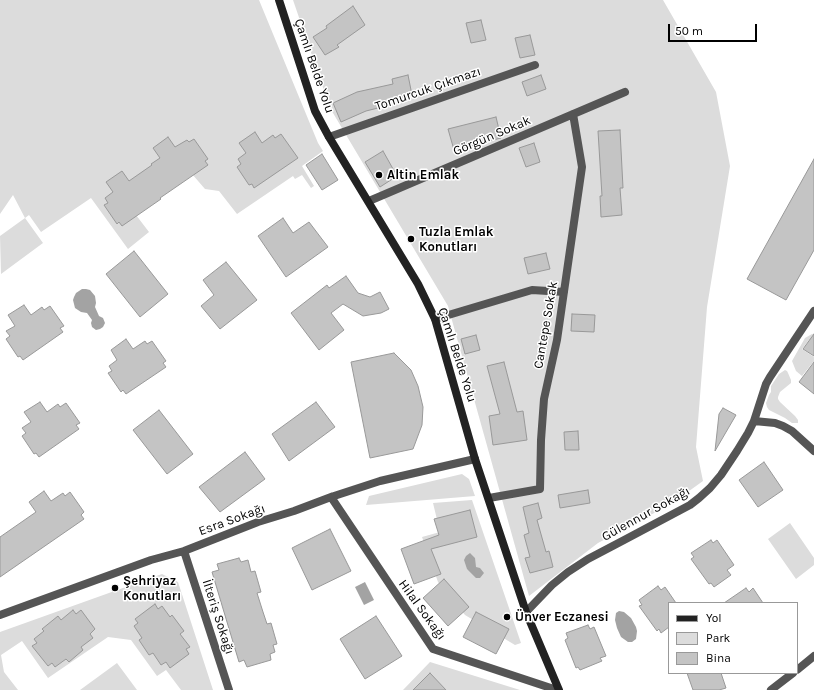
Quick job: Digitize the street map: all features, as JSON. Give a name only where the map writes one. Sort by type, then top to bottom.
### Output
[{"type":"street","name":"Çamlı Belde Yolu","points":[[279,0],[315,111],[364,196],[369,201],[418,284],[435,319],[475,459],[526,612],[558,690]]},
{"type":"street","name":"Tomurcuk Çıkmazı","points":[[329,137],[535,65]]},
{"type":"street","name":"Görgün Sokak","points":[[369,201],[625,92]]},
{"type":"street","name":"Cantepe Sokak","points":[[488,498],[540,489],[544,399],[557,340],[582,167],[573,114]]},
{"type":"street","points":[[435,319],[532,290],[564,292]]},
{"type":"street","name":"Gülennur Sokağı","points":[[526,612],[552,585],[568,572],[619,542],[677,513],[690,505],[710,488],[729,463],[748,433],[754,421],[766,384],[814,311]]},
{"type":"street","points":[[754,421],[775,423],[783,426],[792,431],[814,451]]},
{"type":"street","name":"Esra Sokağı","points":[[0,616],[151,560],[184,551],[258,522],[294,511],[331,497],[380,481],[475,459]]},
{"type":"street","name":"Hilal Sokağı","points":[[331,497],[433,649],[558,690]]},
{"type":"street","name":"İlteriş Sokağı","points":[[184,551],[229,690]]},
{"type":"street","points":[[798,669],[814,656]]},
{"type":"street","points":[[771,690],[792,674]]},
{"type":"green space","points":[[0,0],[259,0],[318,143],[323,151],[302,166],[314,186],[311,188],[302,175],[295,179],[293,176],[237,214],[219,191],[205,189],[192,174],[136,215],[149,232],[128,249],[91,198],[41,232],[29,215],[25,218],[13,195],[0,214]]},
{"type":"green space","points":[[293,0],[663,0],[716,92],[730,166],[707,307],[696,447],[703,481],[671,504],[598,543],[529,596],[448,306],[330,108]]},
{"type":"green space","points":[[25,218],[43,243],[1,274],[0,236]]},
{"type":"green space","points":[[814,334],[814,342],[809,340],[802,349],[814,357],[814,361],[802,376],[796,371],[792,361],[805,338]]},
{"type":"green space","points":[[785,370],[788,373],[791,383],[780,392],[778,399],[795,416],[798,423],[792,423],[769,410],[766,403],[771,392],[771,386],[779,374]]},
{"type":"green space","points":[[462,474],[469,479],[475,496],[366,505],[369,496]]},
{"type":"green space","points":[[472,500],[521,643],[515,645],[465,615],[438,582],[422,537],[440,532],[433,503]]},
{"type":"green space","points":[[790,523],[814,558],[814,565],[796,579],[768,539]]},
{"type":"green space","points":[[162,574],[178,582],[213,690],[181,690],[166,670],[157,676],[131,640],[108,637],[48,678],[22,641],[1,655],[4,672],[18,690],[0,690],[0,632]]},
{"type":"green space","points":[[430,662],[520,690],[403,690]]},
{"type":"green space","points":[[117,663],[137,690],[80,690]]},
{"type":"shaded area","points":[[82,289],[90,290],[95,296],[95,307],[99,316],[103,318],[105,323],[100,329],[96,330],[92,327],[92,320],[87,313],[81,312],[75,308],[73,300],[74,297],[76,293]]},
{"type":"shaded area","points":[[470,553],[475,558],[476,567],[480,568],[484,573],[480,578],[476,578],[467,569],[464,560]]},
{"type":"shaded area","points":[[365,582],[374,600],[364,605],[355,587]]},
{"type":"shaded area","points":[[619,611],[624,612],[631,618],[636,627],[636,639],[632,642],[628,642],[621,637],[617,628],[615,620],[616,613]]},
{"type":"building","points":[[353,6],[365,25],[337,45],[339,47],[325,55],[313,37],[327,28],[326,26]]},
{"type":"building","points":[[481,20],[486,40],[471,43],[466,23]]},
{"type":"building","points":[[530,35],[535,55],[520,58],[515,38]]},
{"type":"building","points":[[408,75],[412,95],[389,100],[390,105],[366,111],[341,122],[333,103],[357,92],[393,84],[392,79]]},
{"type":"building","points":[[541,75],[546,89],[527,96],[522,82]]},
{"type":"building","points":[[496,117],[501,138],[454,150],[448,129]]},
{"type":"building","points":[[620,130],[623,188],[620,188],[622,215],[601,217],[600,196],[602,196],[598,131]]},
{"type":"building","points":[[255,132],[262,143],[273,135],[275,138],[281,134],[298,158],[254,188],[252,184],[249,185],[237,167],[241,164],[238,159],[246,153],[239,143]]},
{"type":"building","points":[[168,137],[175,147],[187,140],[189,142],[194,139],[208,159],[205,161],[208,165],[122,226],[119,222],[117,224],[104,205],[108,203],[105,198],[113,192],[106,182],[122,171],[129,181],[152,165],[151,164],[160,158],[153,148]]},
{"type":"building","points":[[534,143],[540,162],[526,167],[519,148]]},
{"type":"building","points":[[383,151],[397,176],[380,187],[365,162]]},
{"type":"building","points":[[322,154],[338,180],[322,190],[306,165]]},
{"type":"building","points":[[814,159],[814,250],[786,300],[747,279]]},
{"type":"building","points":[[283,218],[293,233],[309,222],[328,247],[286,277],[258,236]]},
{"type":"building","points":[[134,251],[168,294],[140,317],[106,274]]},
{"type":"building","points":[[546,253],[550,269],[528,274],[524,258]]},
{"type":"building","points":[[226,262],[257,300],[220,329],[201,306],[214,295],[203,280]]},
{"type":"building","points":[[346,276],[358,293],[370,297],[380,292],[389,309],[381,313],[363,316],[343,304],[331,313],[344,330],[319,350],[291,313],[327,285],[329,288]]},
{"type":"building","points":[[24,305],[31,315],[42,307],[44,310],[50,306],[64,326],[60,328],[63,332],[23,360],[20,356],[18,357],[6,339],[10,336],[6,331],[15,326],[8,315]]},
{"type":"building","points":[[572,314],[595,315],[594,332],[571,331]]},
{"type":"building","points":[[814,334],[814,356],[803,349]]},
{"type":"building","points":[[476,335],[480,350],[465,354],[461,339]]},
{"type":"building","points":[[126,339],[133,349],[145,341],[147,344],[152,341],[166,361],[163,363],[166,367],[126,394],[123,390],[121,392],[108,373],[112,371],[109,366],[117,360],[111,350]]},
{"type":"building","points":[[394,353],[411,370],[418,386],[423,407],[422,425],[413,449],[370,458],[351,362]]},
{"type":"building","points":[[504,362],[517,412],[523,411],[527,440],[493,445],[489,416],[500,414],[487,366]]},
{"type":"building","points":[[814,362],[814,394],[799,382]]},
{"type":"building","points":[[40,402],[47,412],[58,404],[60,407],[66,403],[80,423],[76,425],[79,429],[39,457],[36,453],[34,454],[22,436],[26,433],[22,428],[31,422],[24,412]]},
{"type":"building","points":[[316,402],[335,427],[289,461],[272,434]]},
{"type":"building","points":[[723,408],[736,415],[715,451],[719,414]]},
{"type":"building","points":[[159,410],[193,454],[167,474],[133,430]]},
{"type":"building","points":[[578,431],[579,450],[565,450],[564,432]]},
{"type":"building","points":[[245,452],[265,479],[220,512],[199,487]]},
{"type":"building","points":[[764,462],[783,490],[758,507],[739,480]]},
{"type":"building","points":[[588,490],[590,503],[560,508],[558,495]]},
{"type":"building","points":[[44,491],[51,501],[63,493],[65,496],[70,492],[84,512],[81,515],[84,519],[0,577],[0,537],[36,512],[29,502]]},
{"type":"building","points":[[538,503],[542,518],[537,520],[546,552],[549,551],[553,567],[530,573],[525,558],[530,557],[524,535],[529,533],[523,507]]},
{"type":"building","points":[[470,510],[477,537],[431,549],[441,574],[414,584],[401,549],[439,535],[434,519]]},
{"type":"building","points":[[330,529],[351,571],[312,590],[292,548]]},
{"type":"building","points":[[711,540],[713,543],[717,540],[734,565],[727,570],[731,575],[714,587],[711,583],[709,584],[691,559],[694,557],[691,553]]},
{"type":"building","points":[[239,558],[241,562],[248,560],[251,572],[255,571],[261,592],[257,593],[267,624],[271,623],[277,644],[273,645],[275,652],[270,654],[271,660],[247,667],[244,660],[239,662],[212,572],[219,570],[217,564]]},
{"type":"building","points":[[444,579],[469,607],[448,626],[423,598]]},
{"type":"building","points":[[658,586],[661,590],[665,587],[675,602],[668,602],[668,628],[661,633],[659,629],[657,631],[639,606],[642,605],[639,600]]},
{"type":"building","points":[[746,588],[749,592],[753,588],[762,602],[725,602]]},
{"type":"building","points":[[155,604],[158,609],[162,606],[170,617],[172,615],[184,631],[180,634],[190,647],[186,649],[189,654],[170,668],[166,662],[161,665],[153,653],[149,655],[139,640],[142,638],[134,626],[138,623],[135,619]]},
{"type":"building","points":[[73,610],[76,614],[81,610],[95,629],[90,634],[93,638],[81,647],[83,650],[69,662],[66,659],[55,667],[52,663],[48,666],[32,646],[37,643],[34,639],[44,631],[42,629],[58,616],[61,620]]},
{"type":"building","points":[[476,612],[509,629],[496,654],[463,637]]},
{"type":"building","points":[[376,616],[402,656],[365,679],[340,639]]},
{"type":"building","points":[[588,625],[590,629],[594,627],[606,656],[600,658],[602,661],[580,670],[578,667],[576,668],[565,640],[568,638],[566,633]]},
{"type":"building","points":[[430,673],[446,690],[413,690]]},
{"type":"building","points":[[687,674],[721,674],[726,688],[719,690],[693,690]]},
{"type":"place","name":"Altin Emlak","points":[[379,175]]},
{"type":"place","name":"Tuzla Emlak Konutları","points":[[411,239]]},
{"type":"place","name":"Şehriyaz Konutları","points":[[115,588]]},
{"type":"place","name":"Ünver Eczanesi","points":[[507,617]]}]
